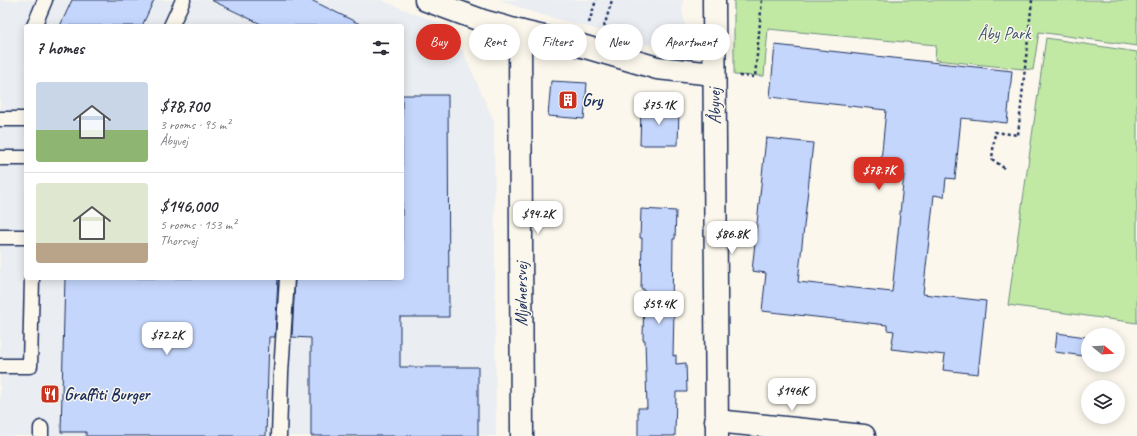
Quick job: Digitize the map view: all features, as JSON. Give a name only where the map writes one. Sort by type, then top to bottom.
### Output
[{"type":"street","name":"Åbyvej","points":[[426,0],[483,21],[595,50]]},
{"type":"street","points":[[714,0],[714,74]]},
{"type":"street","name":"Mjølnersvej","points":[[522,32],[520,42],[522,436]]},
{"type":"street","name":"Åbyvej","points":[[629,60],[657,68],[714,74],[717,428]]},
{"type":"street","points":[[717,428],[864,436]]},
{"type":"lane","points":[[35,24],[45,0]]},
{"type":"lane","points":[[172,24],[183,0]]},
{"type":"lane","points":[[0,119],[24,119]]},
{"type":"lane","points":[[0,158],[24,158]]},
{"type":"lane","points":[[0,237],[24,237]]},
{"type":"lane","points":[[0,366],[30,366],[32,280]]},
{"type":"lane","points":[[279,436],[281,372],[287,280]]},
{"type":"path","points":[[605,24],[612,0]]},
{"type":"path","points":[[714,74],[754,77],[762,0]]},
{"type":"path","points":[[1004,168],[992,159],[995,132],[1018,135],[1032,0]]},
{"type":"shaded area","points":[[0,0],[381,0],[441,24],[416,24],[416,60],[461,60],[461,47],[494,121],[496,436],[0,436]]},
{"type":"shaded area","points":[[500,0],[683,0],[682,9],[685,24],[651,24],[651,45],[643,43],[643,24],[595,24],[595,29],[587,27],[587,24],[576,24],[531,12]]},
{"type":"green space","name":"Åby Park","points":[[734,0],[1137,0],[1137,46],[1039,32],[1033,70],[935,60],[936,45],[768,29],[764,76],[734,75]]},
{"type":"green space","points":[[1046,38],[1137,52],[1137,323],[1008,305]]},
{"type":"building","points":[[72,0],[154,0],[143,24],[61,24]]},
{"type":"building","points":[[211,0],[311,0],[360,24],[261,24]]},
{"type":"building","points":[[775,45],[1012,71],[1007,123],[961,118],[955,179],[946,178],[944,197],[934,195],[923,294],[986,301],[978,374],[943,370],[945,355],[891,349],[894,331],[887,330],[887,325],[762,311],[766,273],[752,271],[766,138],[813,143],[798,282],[892,292],[904,174],[880,171],[886,110],[770,97]]},
{"type":"building","name":"Gry","points":[[551,81],[587,83],[584,119],[548,116]]},
{"type":"building","points":[[404,95],[448,95],[449,317],[400,317],[400,367],[478,367],[478,436],[311,436],[311,338],[292,337],[295,280],[404,280]]},
{"type":"building","points":[[641,107],[679,108],[678,145],[640,145]]},
{"type":"building","points":[[641,209],[676,211],[675,239],[673,239],[673,356],[676,355],[676,364],[686,363],[687,392],[676,392],[675,436],[638,436],[638,408],[647,408],[645,340],[643,340],[644,289],[641,289]]},
{"type":"building","points":[[65,280],[278,280],[275,337],[269,337],[266,436],[86,436],[86,432],[61,432]]},
{"type":"building","points":[[1057,333],[1081,336],[1081,356],[1055,352]]},
{"type":"place","name":"Gry","points":[[568,100]]},
{"type":"place","name":"Graffiti Burger","points":[[50,394]]}]
